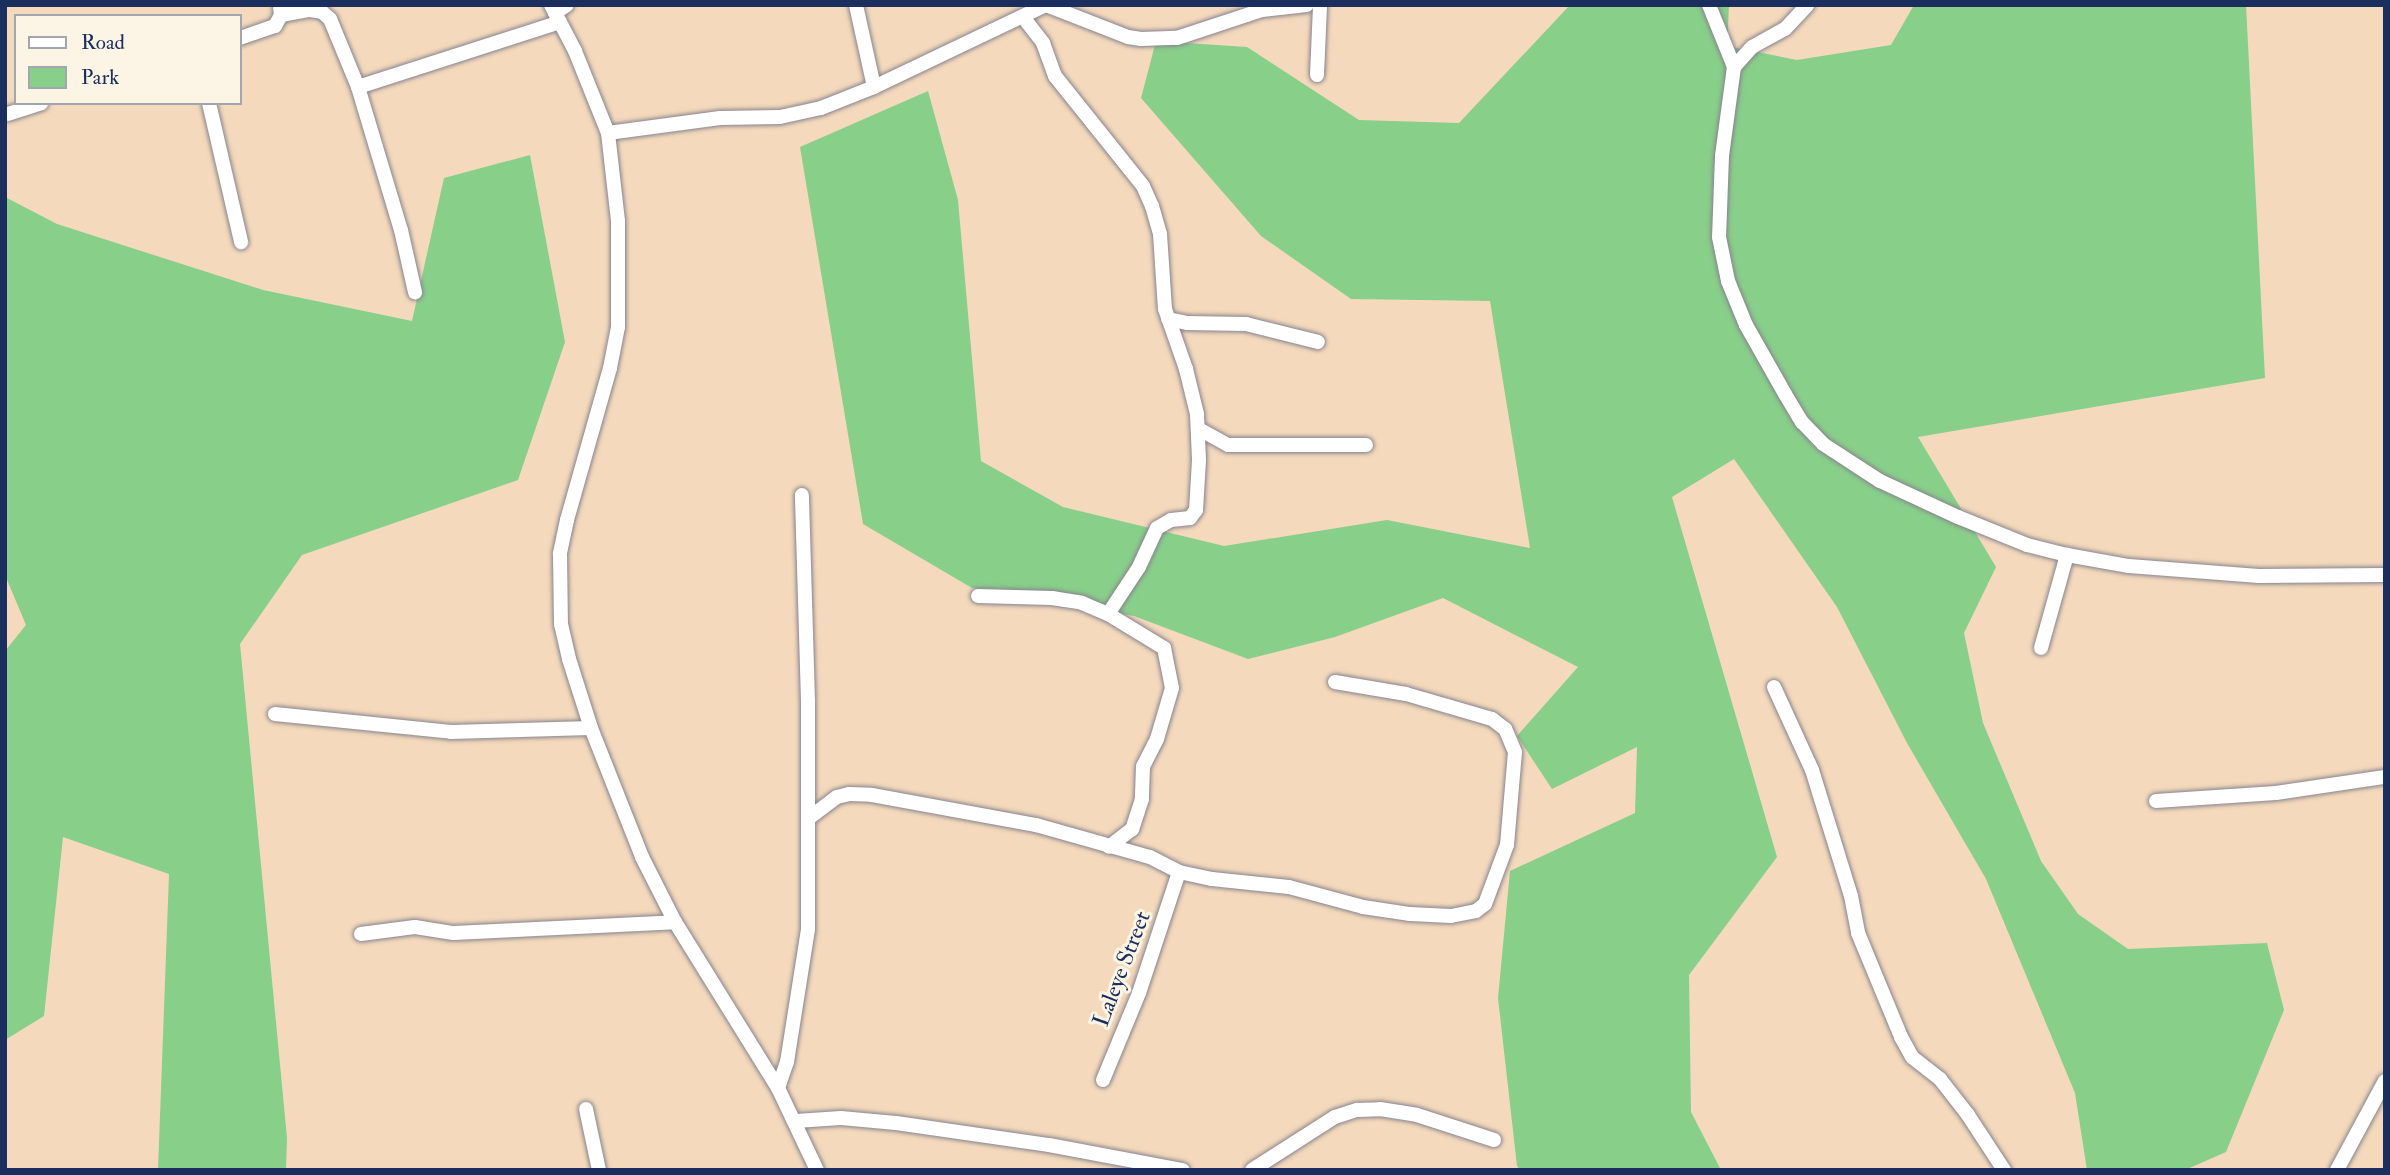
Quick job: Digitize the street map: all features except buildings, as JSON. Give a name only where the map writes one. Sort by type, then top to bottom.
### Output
[{"type":"street","points":[[856,5],[874,88]]},
{"type":"street","points":[[608,133],[720,118],[780,117],[821,108],[874,88],[1046,5],[1117,33],[1141,39],[1177,38],[1262,10],[1307,5]]},
{"type":"street","points":[[1317,75],[1320,5]]},
{"type":"street","points":[[1709,5],[1734,66],[1722,156],[1719,237],[1728,281],[1746,325],[1802,422],[1823,444],[1880,481],[2027,545],[2067,555],[2129,566],[2259,576],[2385,575]]},
{"type":"street","points":[[1734,66],[1752,47],[1785,29],[1807,5]]},
{"type":"street","points":[[242,37],[275,26],[280,10],[322,12],[330,19],[358,87],[401,230],[415,292]]},
{"type":"street","points":[[358,87],[558,11],[608,133],[618,221],[618,327],[610,368],[560,554],[561,624],[591,728],[642,857],[675,922],[778,1088],[817,1170]]},
{"type":"street","points":[[1023,17],[1043,43],[1055,76],[1143,186],[1152,206],[1160,234],[1168,319],[1191,387],[1199,429],[1196,510],[1190,518],[1171,520],[1157,528],[1139,567],[1108,614]]},
{"type":"street","points":[[8,114],[35,105]]},
{"type":"street","points":[[209,105],[241,242]]},
{"type":"street","points":[[1168,319],[1187,323],[1246,324],[1318,342]]},
{"type":"street","points":[[1199,429],[1228,445],[1366,445]]},
{"type":"street","points":[[778,1088],[788,1062],[808,929],[809,818],[802,495]]},
{"type":"street","points":[[2041,648],[2067,555]]},
{"type":"street","points":[[978,596],[1069,600],[1108,614],[1164,648],[1172,688],[1157,739],[1143,766],[1142,799],[1132,828],[1109,847]]},
{"type":"street","points":[[809,818],[837,797],[849,794],[872,795],[1016,820],[1150,857],[1179,872],[1289,887],[1363,907],[1410,914],[1464,915],[1485,904],[1507,845],[1515,752],[1505,729],[1492,719],[1406,694],[1335,682]]},
{"type":"street","points":[[1774,687],[1812,770],[1852,896],[1858,933],[1901,1037],[1912,1057],[1940,1079],[1968,1115],[2004,1170]]},
{"type":"street","points":[[275,714],[451,732],[591,728]]},
{"type":"street","points":[[2156,801],[2276,793],[2385,777]]},
{"type":"street","name":"Laleye Street","points":[[1103,1080],[1139,993],[1179,872]]},
{"type":"street","points":[[361,934],[415,927],[454,933],[675,922]]},
{"type":"street","points":[[2337,1170],[2385,1080]]},
{"type":"street","points":[[586,1109],[599,1170]]},
{"type":"street","points":[[1252,1170],[1335,1117],[1357,1111],[1380,1109],[1416,1115],[1494,1140]]},
{"type":"street","points":[[796,1121],[841,1118],[896,1123],[1049,1145],[1183,1170]]},
{"type":"green space","points":[[1570,5],[1729,5],[1727,46],[1797,60],[1891,45],[1914,5],[2246,5],[2265,378],[1918,437],[1996,567],[1964,633],[1983,723],[2041,861],[2078,914],[2128,949],[2267,943],[2284,1010],[2226,1152],[2185,1170],[2087,1170],[2075,1093],[1986,879],[1907,743],[1837,607],[1734,459],[1672,497],[1777,857],[1689,975],[1691,1112],[1721,1170],[1520,1170],[1517,1166],[1498,998],[1510,871],[1635,813],[1637,747],[1552,789],[1517,736],[1578,667],[1443,598],[1335,637],[1248,659],[1134,616],[972,588],[863,524],[800,147],[928,91],[958,200],[981,461],[1063,507],[1224,546],[1387,520],[1530,548],[1490,301],[1351,299],[1261,236],[1141,98],[1156,41],[1247,47],[1359,120],[1459,123]]},
{"type":"green space","points":[[530,155],[565,342],[518,480],[302,555],[240,644],[287,1138],[286,1170],[158,1170],[169,874],[63,837],[44,1016],[5,1040],[5,651],[26,625],[5,575],[5,197],[57,224],[263,290],[412,321],[444,178]]}]
